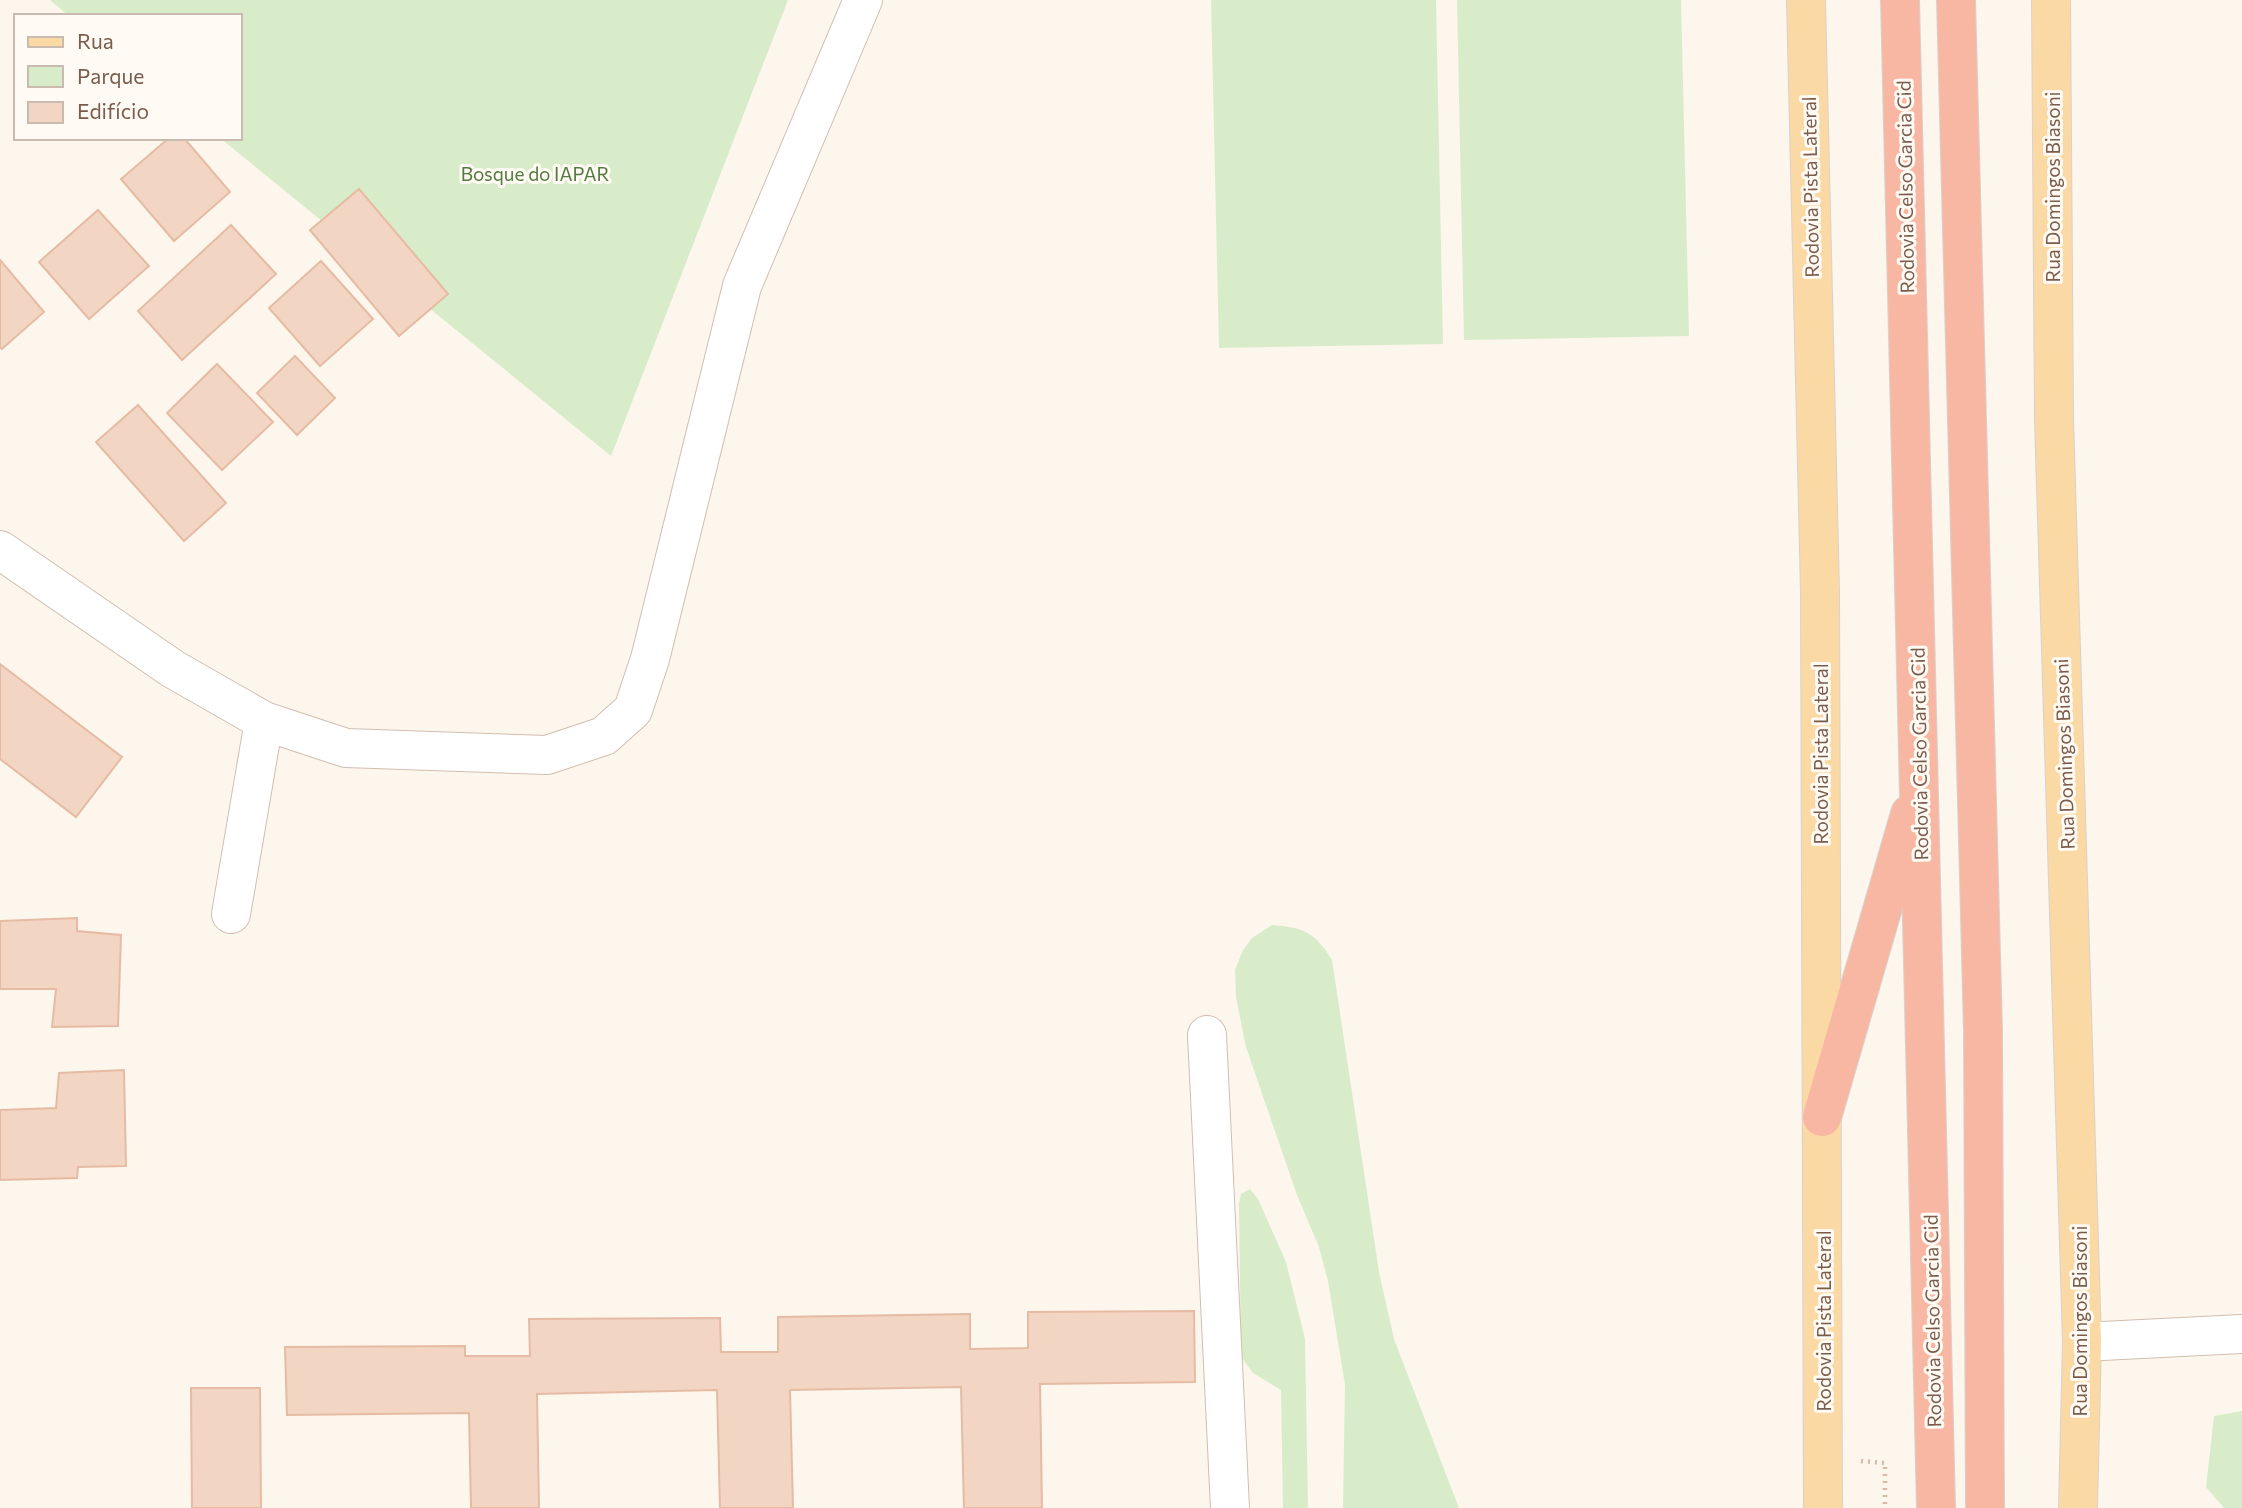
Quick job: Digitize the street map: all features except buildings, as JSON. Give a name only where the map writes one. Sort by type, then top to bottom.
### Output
[{"type":"highway","name":"Rodovia Celso Garcia Cid","points":[[1900,0],[1936,1508]]},
{"type":"highway","points":[[1956,0],[1983,1031],[1985,1508]]},
{"type":"highway","points":[[1822,1117],[1920,778]]},
{"type":"main road","name":"Rodovia Pista Lateral","points":[[1806,0],[1819,592],[1824,1508]]},
{"type":"main road","name":"Rua Domingos Biasoni","points":[[2051,0],[2054,419],[2082,1342],[2078,1508]]},
{"type":"street","points":[[0,550],[173,669],[264,721],[346,748],[547,755],[604,736],[633,710],[650,659],[742,286],[863,0]]},
{"type":"street","points":[[231,914],[264,721]]},
{"type":"street","points":[[1207,1035],[1230,1508]]},
{"type":"street","points":[[2082,1342],[2242,1334]]},
{"type":"path","points":[[1885,1462],[1885,1508]]},
{"type":"green space","name":"Bosque do IAPAR","points":[[50,0],[788,0],[611,456],[222,140],[242,140],[242,14],[67,14]]},
{"type":"green space","points":[[1211,0],[1436,0],[1443,344],[1219,348]]},
{"type":"green space","points":[[1457,0],[1681,0],[1689,336],[1464,340]]},
{"type":"green space","points":[[1272,925],[1308,933],[1320,943],[1332,960],[1379,1272],[1394,1339],[1459,1508],[1343,1508],[1345,1385],[1328,1281],[1319,1247],[1297,1195],[1246,1047],[1236,997],[1235,970],[1243,950],[1252,938]]},
{"type":"green space","points":[[1250,1189],[1258,1199],[1286,1262],[1305,1339],[1308,1508],[1283,1508],[1281,1390],[1253,1373],[1241,1357],[1239,1204],[1241,1194]]},
{"type":"green space","points":[[2242,1411],[2242,1508],[2224,1508],[2206,1487],[2214,1416]]}]
